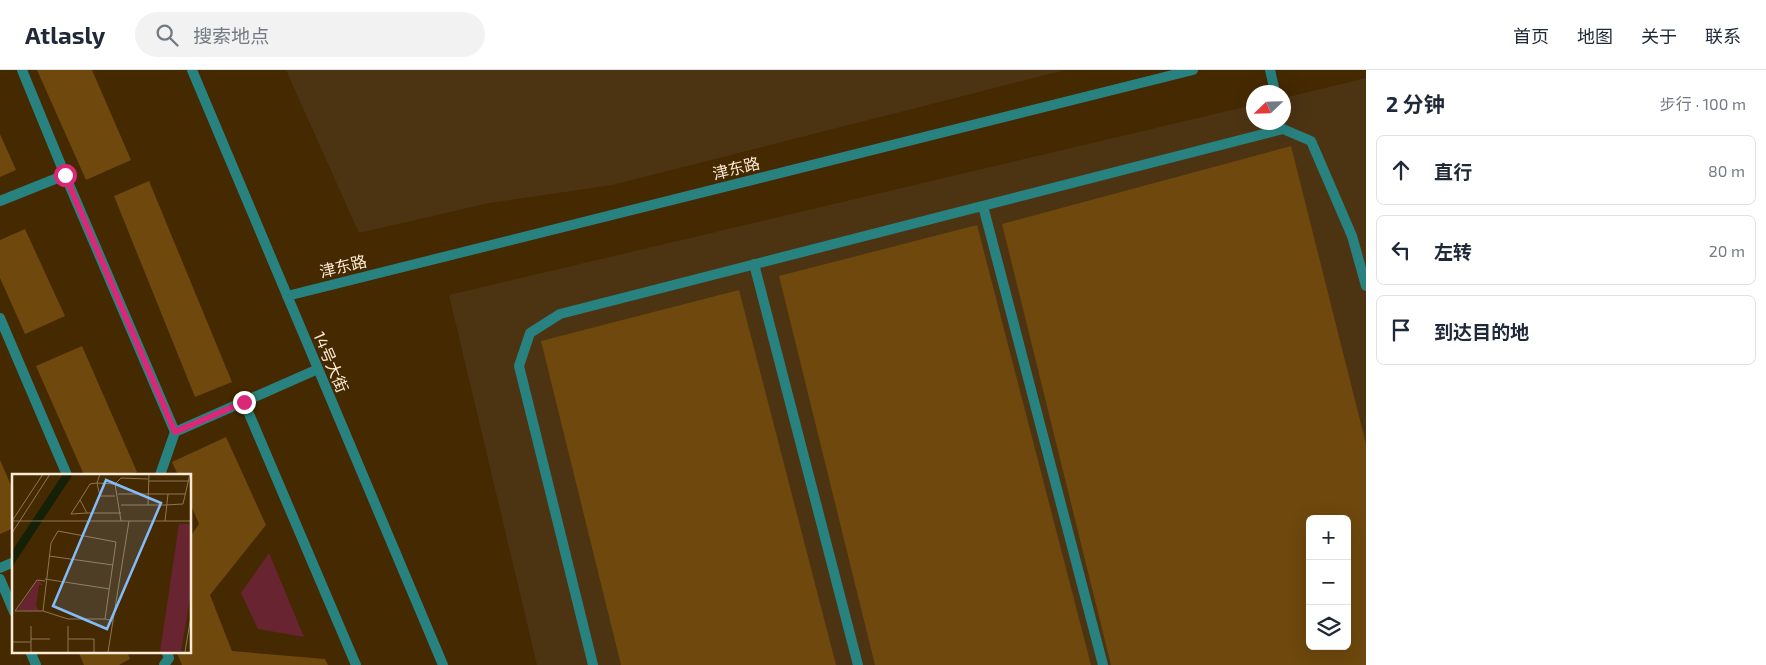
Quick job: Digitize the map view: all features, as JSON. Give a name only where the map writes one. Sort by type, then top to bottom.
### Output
[{"type":"street","points":[[22,70],[175,432],[160,474]]},
{"type":"street","name":"14号大街","points":[[192,70],[443,665]]},
{"type":"street","name":"津东路","points":[[287,296],[1193,70]]},
{"type":"street","points":[[1270,70],[1273,85]]},
{"type":"street","points":[[593,665],[519,366],[530,333],[560,314],[983,206],[1268,130]]},
{"type":"street","points":[[1290,130],[1311,141],[1352,236],[1366,286]]},
{"type":"street","points":[[0,201],[65,175]]},
{"type":"street","points":[[983,206],[1103,665]]},
{"type":"street","points":[[754,264],[858,665]]},
{"type":"street","points":[[0,318],[67,474]]},
{"type":"street","points":[[175,432],[318,369]]},
{"type":"street","points":[[244,402],[356,665]]},
{"type":"street","points":[[0,568],[12,563]]},
{"type":"street","points":[[0,580],[12,607]]},
{"type":"street","points":[[30,652],[36,665]]},
{"type":"street","points":[[164,665],[168,658],[166,652]]},
{"type":"shaded area","points":[[286,70],[1065,70],[612,185],[489,203],[359,233]]},
{"type":"shaded area","points":[[1366,78],[1366,665],[537,665],[449,295],[1246,107],[1246,130],[1291,130],[1291,96]]},
{"type":"shaded area","points":[[269,553],[304,637],[258,629],[241,593]]},
{"type":"building","points":[[37,70],[92,70],[131,160],[86,180]]},
{"type":"building","points":[[0,134],[16,170],[0,177]]},
{"type":"building","points":[[1291,146],[1366,444],[1366,665],[1111,665],[1002,224]]},
{"type":"building","points":[[149,181],[232,382],[195,397],[114,196]]},
{"type":"building","points":[[977,225],[1091,665],[875,665],[779,276]]},
{"type":"building","points":[[25,229],[65,316],[25,334],[0,278],[0,240]]},
{"type":"building","points":[[739,290],[836,665],[621,665],[541,341]]},
{"type":"building","points":[[82,346],[137,472],[132,474],[84,474],[36,366]]},
{"type":"building","points":[[226,437],[266,525],[210,595],[232,651],[325,659],[328,665],[182,665],[176,652],[191,652],[191,536],[199,524],[191,505],[191,474],[178,474],[172,462]]},
{"type":"building","points":[[0,460],[12,487],[12,529],[0,534]]},
{"type":"building","points":[[78,652],[127,652],[130,659],[119,665],[84,665]]},
{"type":"route","points":[[65,175],[175,432],[244,402]]}]
